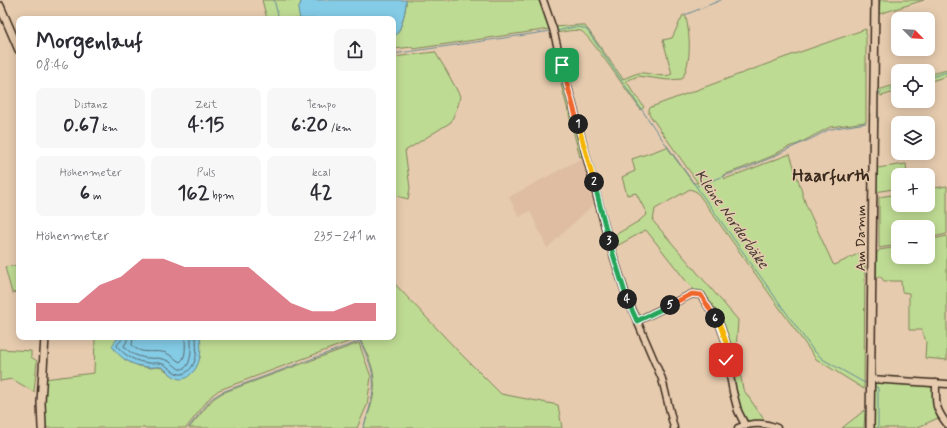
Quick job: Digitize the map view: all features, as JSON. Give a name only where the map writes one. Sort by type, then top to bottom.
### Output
[{"type":"main road","name":"Am Damm","points":[[870,428],[875,0]]},
{"type":"main road","points":[[0,6],[16,43]]},
{"type":"main road","points":[[42,428],[41,402],[45,340]]},
{"type":"street","points":[[542,0],[554,31],[609,242],[626,295],[662,379],[674,428]]},
{"type":"street","points":[[637,321],[692,294],[701,295],[720,325],[726,342],[726,360],[733,392],[738,411],[746,425]]},
{"type":"street","points":[[871,380],[947,384]]},
{"type":"street","points":[[936,383],[936,404],[947,424]]},
{"type":"street","points":[[738,428],[748,424],[764,424],[777,428]]},
{"type":"shaded area","points":[[584,157],[596,202],[547,248],[530,211],[519,217],[509,197]]},
{"type":"green space","points":[[262,0],[301,1],[300,16],[266,16]]},
{"type":"green space","points":[[406,0],[539,0],[550,29],[413,49],[412,47],[396,49],[396,35],[402,24],[406,8]]},
{"type":"green space","points":[[880,0],[924,0],[879,14]]},
{"type":"green space","points":[[683,15],[686,17],[689,56],[682,79],[668,80],[638,76],[626,81],[644,107],[641,110],[586,35],[578,30],[556,33],[555,27],[585,26],[623,79],[639,73],[664,76],[672,74],[663,40],[672,38]]},
{"type":"green space","points":[[866,29],[866,122],[830,127],[772,156],[723,175],[725,179],[790,154],[806,205],[833,264],[835,265],[860,253],[865,255],[864,389],[816,359],[697,192],[690,189],[655,209],[653,221],[738,320],[736,351],[743,389],[765,421],[750,422],[742,415],[739,409],[726,340],[714,313],[698,290],[694,291],[646,230],[613,248],[610,238],[639,221],[647,214],[636,193],[627,195],[622,177],[635,171],[632,159],[667,147],[693,183],[698,183],[649,114],[649,109],[651,107]]},
{"type":"green space","points":[[435,52],[460,96],[451,122],[405,151],[410,188],[408,199],[396,196],[396,57]]},
{"type":"green space","points":[[947,70],[947,76],[935,80],[935,73]]},
{"type":"green space","points":[[565,83],[585,155],[580,157],[561,84]]},
{"type":"green space","points":[[891,86],[891,93],[881,96],[878,90]]},
{"type":"green space","points":[[906,164],[906,168],[891,168],[891,189],[876,192],[877,168]]},
{"type":"green space","points":[[947,186],[947,234],[935,237],[935,220],[891,220],[891,246],[879,248],[879,197],[891,195],[891,212],[935,212],[935,188]]},
{"type":"green space","points":[[947,236],[947,360],[925,358],[926,342],[922,330],[909,330],[909,293],[902,292],[901,281],[884,281],[881,277],[876,277],[877,253],[879,250],[891,248],[891,264],[935,264],[935,239]]},
{"type":"green space","points":[[16,265],[16,292],[12,293],[5,267]]},
{"type":"green space","points":[[396,285],[501,394],[558,405],[562,428],[363,428],[372,404],[374,391],[373,373],[360,340],[396,340]]},
{"type":"green space","points":[[95,340],[116,340],[125,360],[139,366],[162,368],[175,377],[189,376],[196,368],[200,357],[200,340],[353,340],[219,390],[211,396],[186,428],[44,428],[44,379],[94,373]]},
{"type":"green space","points":[[359,343],[371,377],[367,405],[357,428],[189,428],[213,399],[222,393]]},
{"type":"green space","points":[[0,349],[31,351],[31,357],[37,361],[34,392],[12,379],[0,381]]},
{"type":"green space","points":[[875,383],[928,386],[934,388],[934,403],[938,418],[916,428],[874,428],[874,388]]},
{"type":"green space","points":[[865,410],[864,428],[842,428]]},
{"type":"water","points":[[300,0],[406,0],[406,7],[400,28],[396,35],[396,16],[299,16],[298,10],[301,2]]},
{"type":"water","points":[[116,340],[200,340],[201,351],[198,364],[193,372],[185,378],[179,379],[161,367],[142,366],[127,361],[115,351],[112,346]]},
{"type":"waterway","points":[[274,0],[278,16]]},
{"type":"waterway","points":[[685,15],[721,0]]},
{"type":"waterway","name":"Kleine Norderbäke","points":[[557,31],[576,27],[587,30],[655,129],[813,350],[824,360],[867,383]]},
{"type":"waterway","name":"Kleine Norderbäke","points":[[396,54],[552,31]]},
{"type":"waterway","points":[[935,76],[947,72]]},
{"type":"waterway","points":[[878,122],[877,93],[891,89]]},
{"type":"waterway","points":[[697,186],[773,157],[828,130],[866,123]]},
{"type":"waterway","points":[[359,340],[369,363],[373,385],[371,404],[363,428]]},
{"type":"waterway","points":[[188,428],[212,398],[222,392],[360,341]]},
{"type":"waterway","name":"Kleine Norderbäke","points":[[873,385],[878,388],[878,428]]},
{"type":"district","name":"Haarfurth","points":[[831,175]]},
{"type":"route","points":[[562,65],[609,242],[626,295],[637,321],[692,294],[701,295],[720,325],[726,342],[726,360]]}]
